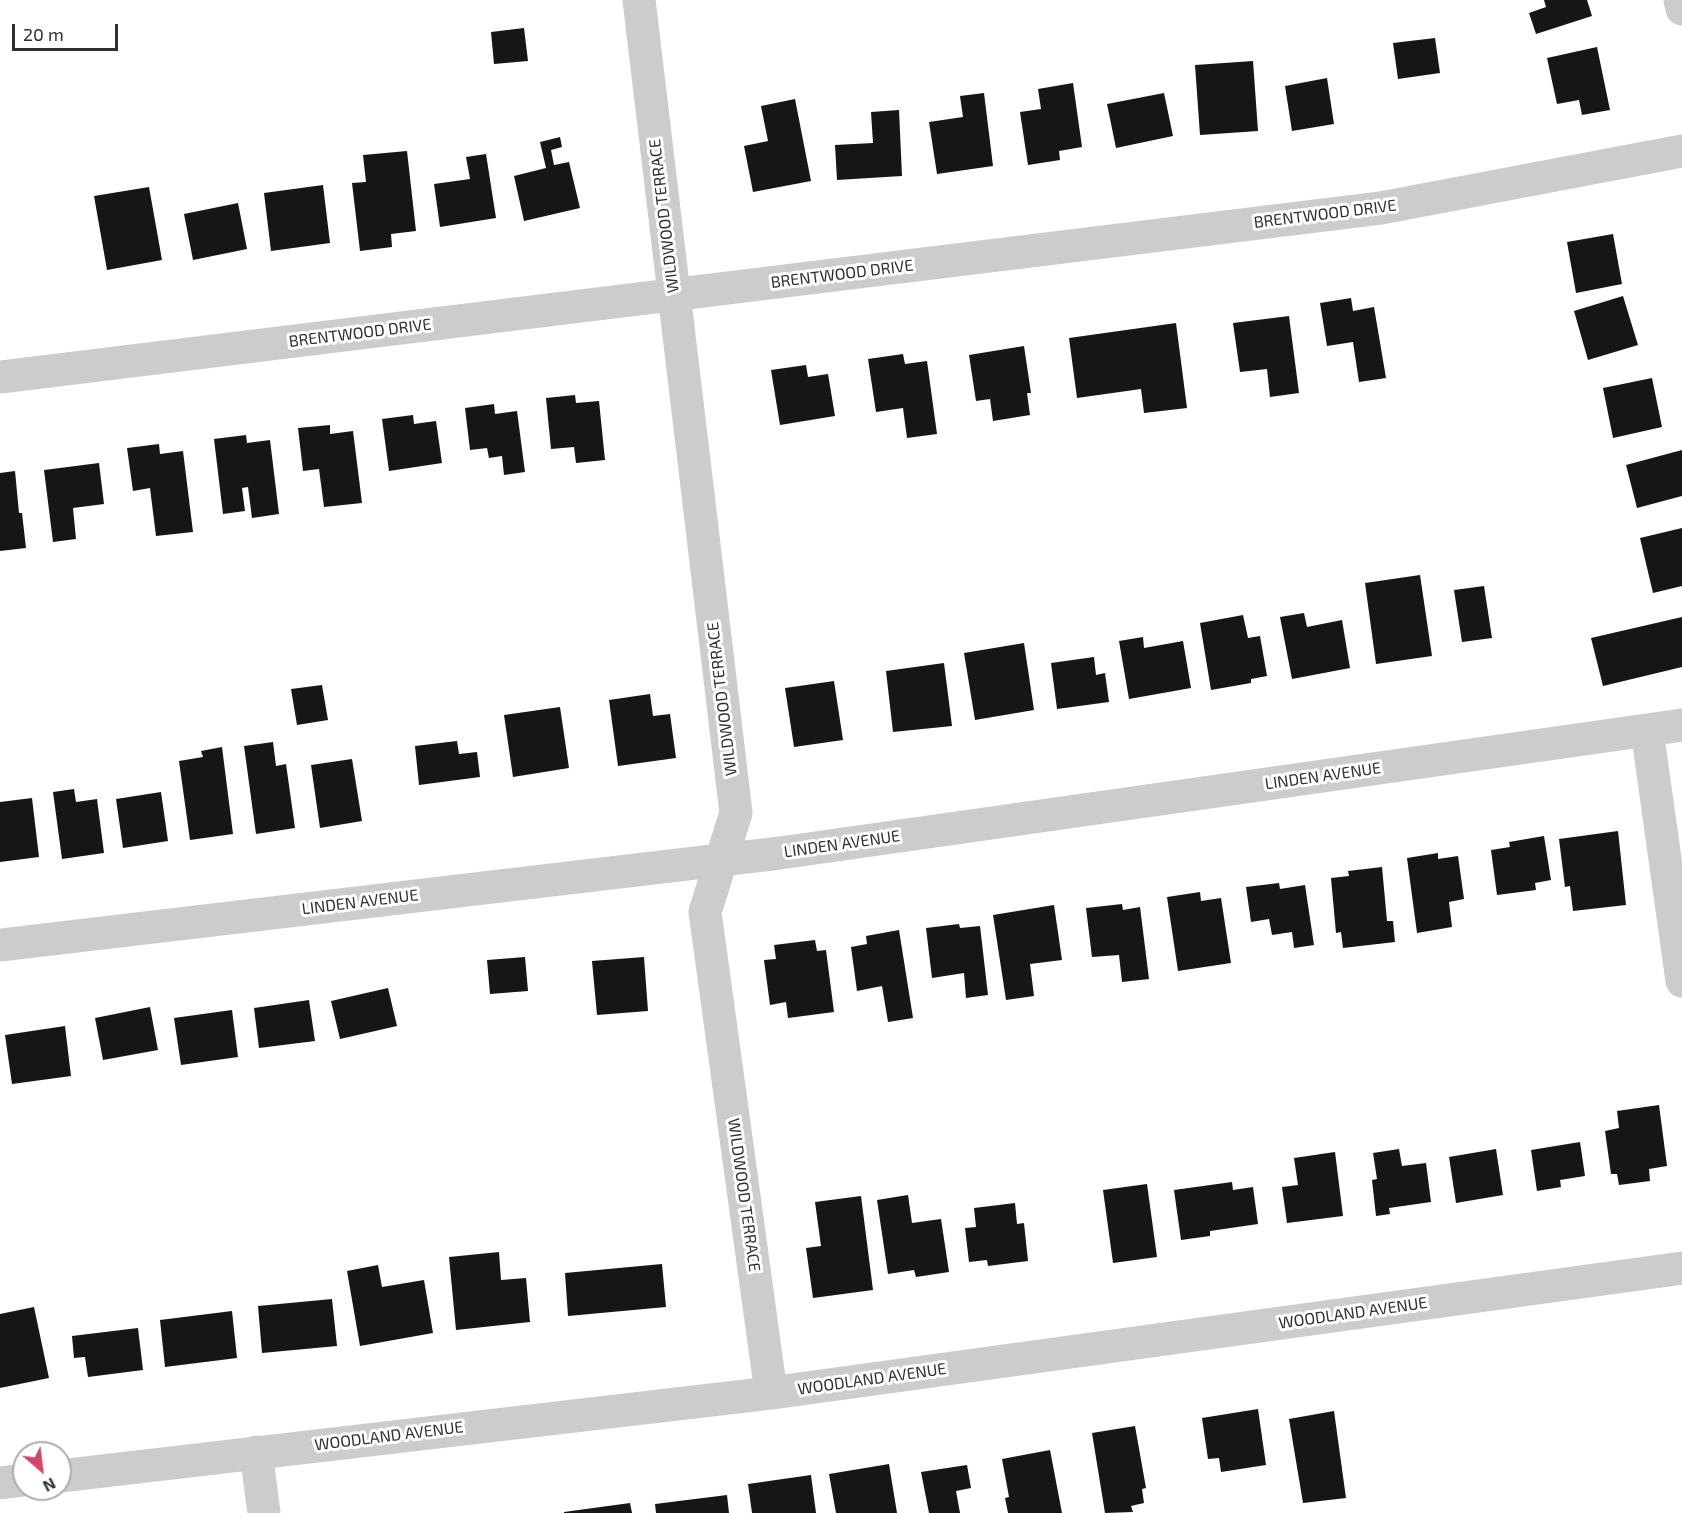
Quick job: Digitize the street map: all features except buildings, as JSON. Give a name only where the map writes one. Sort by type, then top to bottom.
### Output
[{"type":"street","name":"WILDWOOD TERRACE","points":[[639,0],[736,813],[705,912],[771,1393]]},
{"type":"street","points":[[1680,0],[1682,9]]},
{"type":"street","name":"BRENTWOOD DRIVE","points":[[0,377],[1381,208],[1682,151]]},
{"type":"street","name":"LINDEN AVENUE","points":[[0,945],[721,860],[1682,725]]},
{"type":"street","points":[[1647,730],[1682,981]]},
{"type":"street","name":"WOODLAND AVENUE","points":[[72,1475],[771,1393],[1682,1268]]},
{"type":"street","points":[[256,1452],[264,1513]]}]
